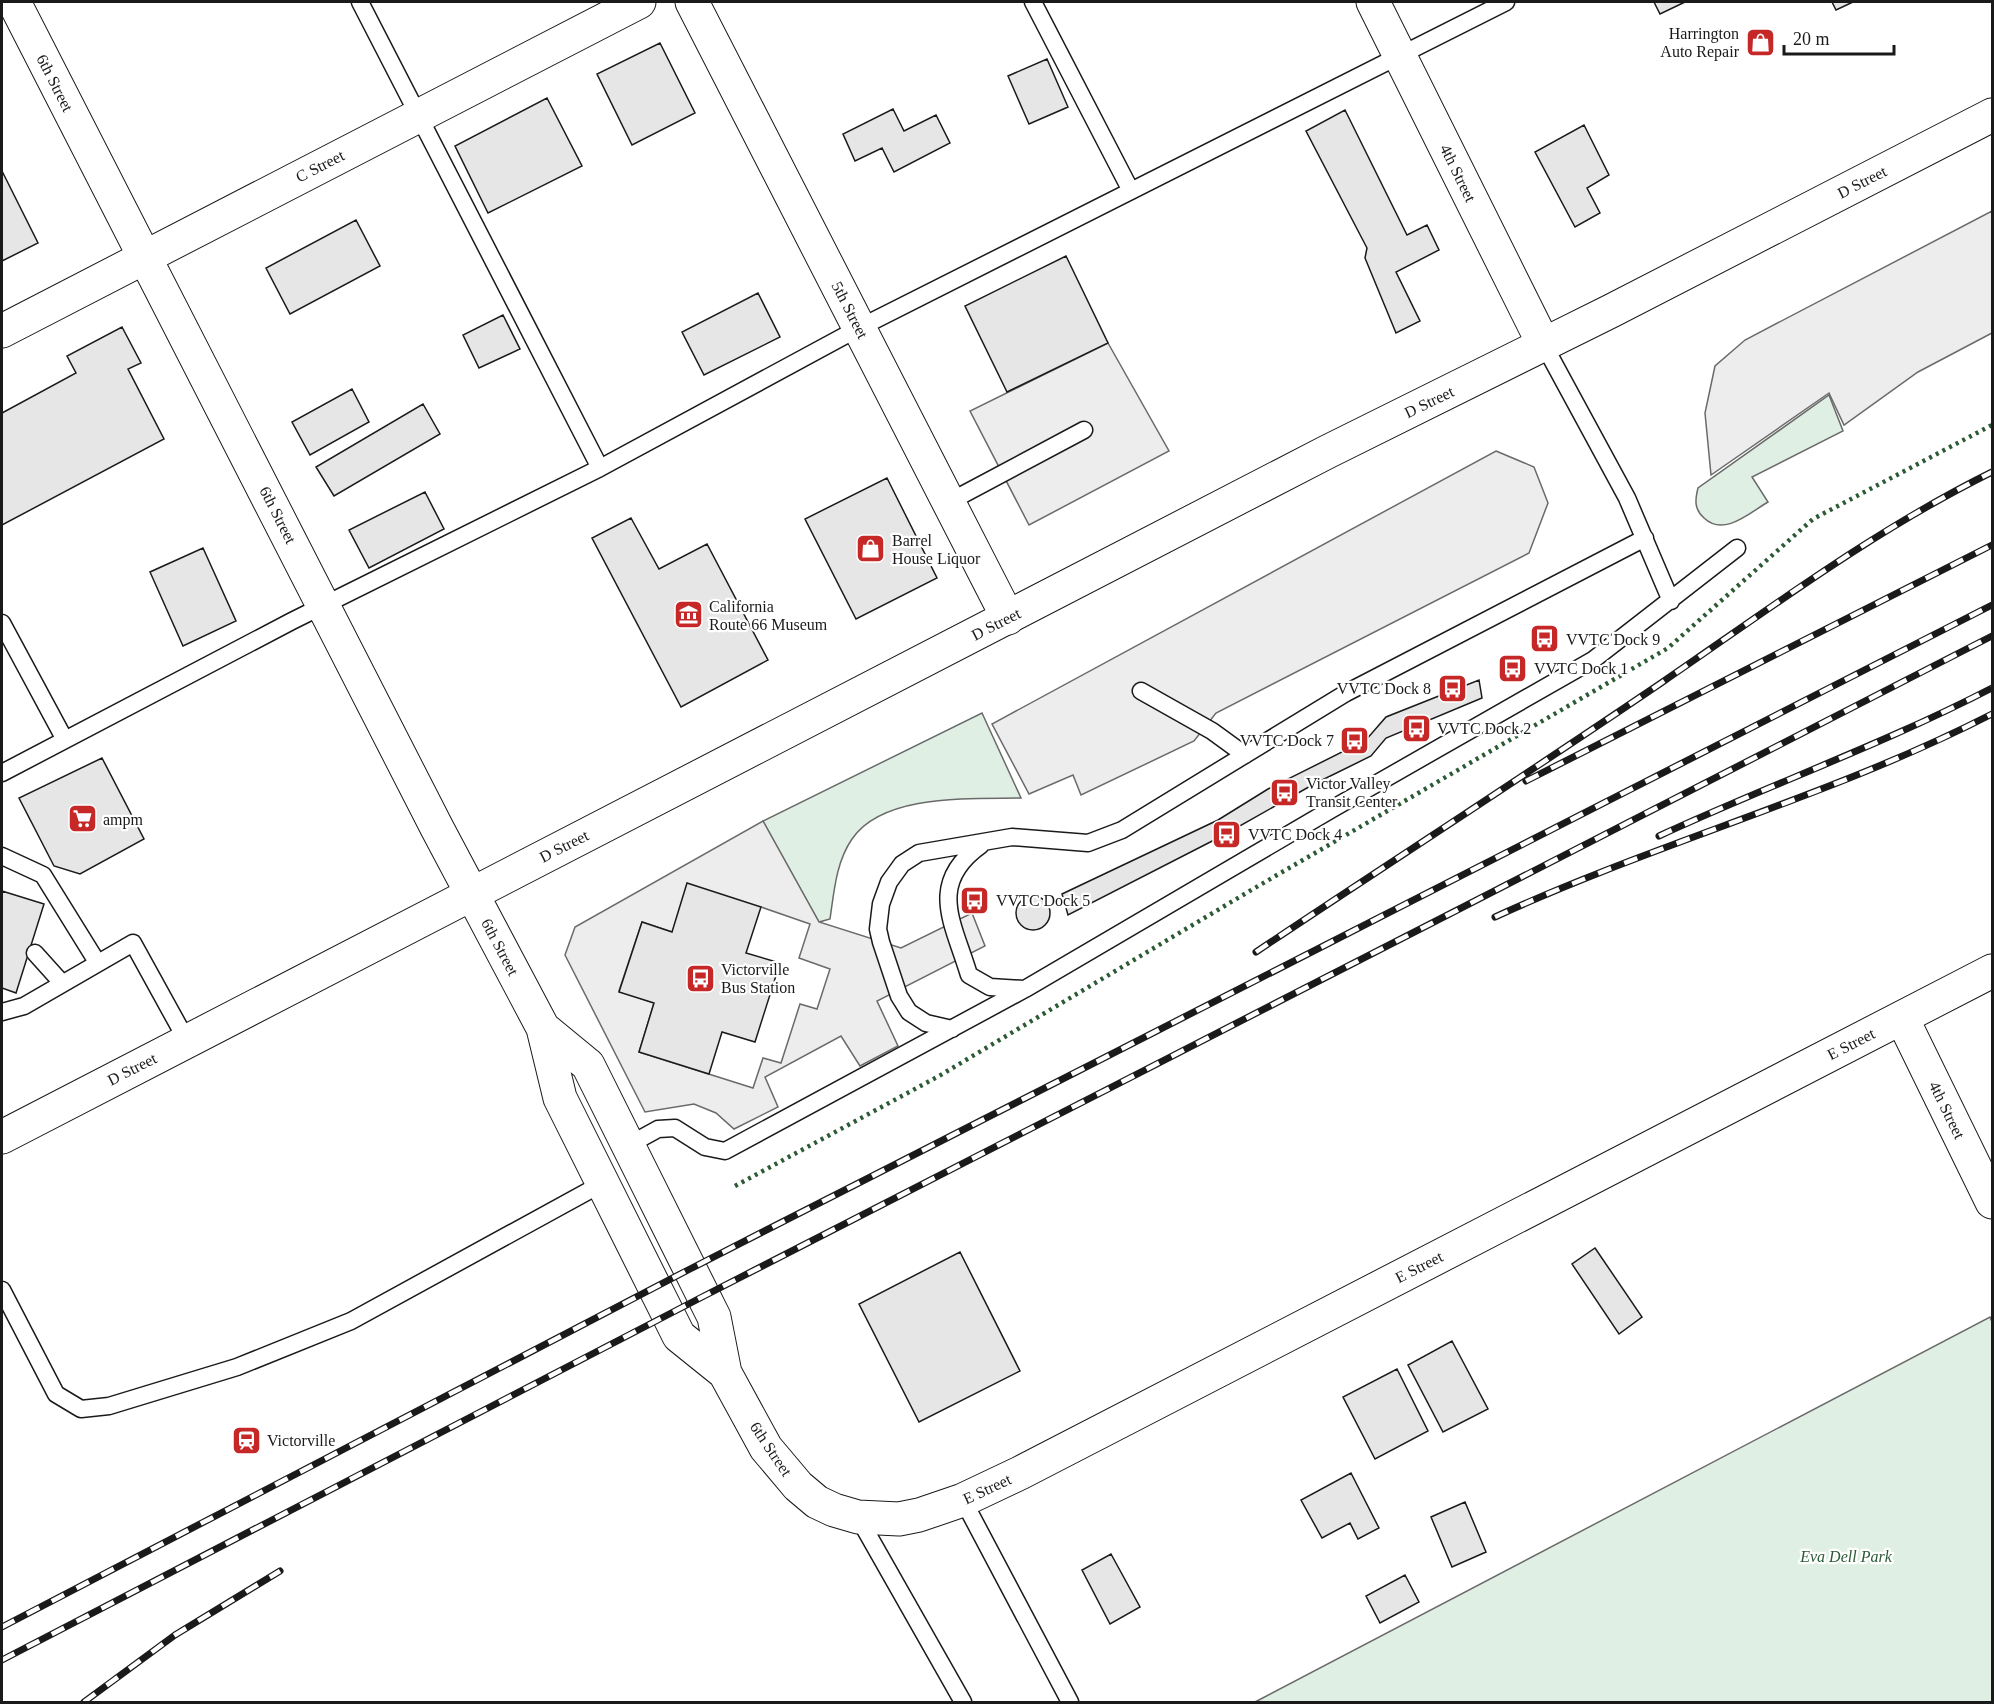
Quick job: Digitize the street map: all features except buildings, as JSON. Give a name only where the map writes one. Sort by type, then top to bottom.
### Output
[{"type":"street","name":"6th Street","points":[[14,2],[543,1028],[560,1098],[680,1336],[725,1373]]},
{"type":"street","name":"C Street","points":[[2,331],[639,2]]},
{"type":"street","name":"5th Street","points":[[692,2],[1008,618]]},
{"type":"street","name":"4th Street","points":[[1373,2],[1544,345]]},
{"type":"street","name":"D Street","points":[[2,1137],[1327,452],[1544,345],[1992,115]]},
{"type":"street","name":"E Street","points":[[846,1514],[899,1519],[919,1515],[963,1500],[1992,971]]},
{"type":"street","name":"4th Street","points":[[1902,1018],[1992,1202]]},
{"type":"street","name":"6th Street","points":[[543,1028],[588,1065],[714,1317],[725,1373],[766,1448],[782,1470],[817,1502],[846,1514]]},
{"type":"lane","points":[[360,2],[600,468]]},
{"type":"lane","points":[[1033,2],[1131,191]]},
{"type":"lane","points":[[2,773],[324,606],[600,468],[859,328],[1506,2]]},
{"type":"lane","points":[[1544,345],[1608,460],[1645,538],[1671,601]]},
{"type":"lane","points":[[949,502],[1084,430]]},
{"type":"lane","points":[[951,1029],[926,1023],[909,1012],[899,996],[878,929],[881,904],[889,882],[902,864],[919,854],[1012,837],[1088,843],[1122,830],[1346,693],[1645,538]]},
{"type":"lane","points":[[627,1146],[658,1130],[675,1128],[705,1147],[725,1151],[1025,989],[1332,808],[1593,660],[1737,548]]},
{"type":"lane","points":[[2,623],[65,740]]},
{"type":"lane","points":[[1141,691],[1212,731],[1245,755]]},
{"type":"lane","points":[[986,842],[966,856],[955,873],[948,896],[949,917],[969,975],[990,987],[1025,989]]},
{"type":"lane","points":[[2,856],[43,875],[97,962]]},
{"type":"lane","points":[[2,1012],[24,1006],[133,943],[187,1041]]},
{"type":"lane","points":[[35,953],[62,983]]},
{"type":"lane","points":[[2,1290],[56,1394],[81,1409],[109,1406],[237,1367],[351,1321],[603,1183]]},
{"type":"lane","points":[[963,1500],[1070,1702]]},
{"type":"lane","points":[[846,1514],[963,1702]]},
{"type":"green space","points":[[1829,395],[1843,431],[1752,477],[1768,502],[1745,517],[1728,524],[1712,523],[1701,515],[1696,504],[1698,488]]},
{"type":"green space","points":[[982,713],[1021,798],[954,799],[906,806],[885,813],[866,824],[852,839],[842,857],[836,878],[830,919],[819,922],[763,821]]},
{"type":"green space","name":"Eva Dell Park","points":[[1990,1317],[1992,1322],[1992,1702],[1255,1702]]},
{"type":"shaded area","points":[[1992,211],[1992,333],[1918,372],[1844,425],[1829,393],[1711,475],[1705,413],[1715,366],[1745,340]]},
{"type":"shaded area","points":[[1108,343],[1169,451],[1029,525],[970,411]]},
{"type":"shaded area","points":[[1496,451],[1534,467],[1548,503],[1529,553],[1216,713],[1194,741],[1081,795],[1073,775],[1029,794],[992,724]]},
{"type":"shaded area","points":[[763,821],[819,922],[901,948],[972,913],[985,946],[877,1001],[898,1046],[860,1066],[841,1036],[765,1077],[778,1107],[734,1129],[716,1113],[694,1104],[645,1112],[565,955],[575,927]],"holes":[[[761,907],[810,924],[799,958],[830,969],[817,1009],[800,1004],[781,1063],[763,1058],[753,1088],[639,1052],[654,1003],[619,991],[642,922],[672,932]]]},
{"type":"railway","points":[[1256,952],[1613,715],[1825,570],[1907,519],[1992,472]]},
{"type":"railway","points":[[1526,781],[1992,545]]},
{"type":"railway","points":[[2,1627],[690,1269],[1992,605]]},
{"type":"railway","points":[[2,1660],[704,1296],[1992,636]]},
{"type":"railway","points":[[1659,836],[1910,728],[1992,688]]},
{"type":"railway","points":[[1495,917],[1619,865],[1870,770],[1992,714]]},
{"type":"railway","points":[[84,1702],[175,1635],[280,1571]]},
{"type":"hedge","points":[[735,1186],[939,1076],[1253,889],[1668,648],[1813,519],[1992,425]]},
{"type":"place","name":"Harrington Auto Repair","points":[[1760,42]]},
{"type":"place","name":"Barrel House Liquor","points":[[871,549]]},
{"type":"place","name":"California Route 66 Museum","points":[[688,615]]},
{"type":"place","name":"VVTC Dock 9","points":[[1545,639]]},
{"type":"place","name":"VVTC Dock 1","points":[[1513,668]]},
{"type":"place","name":"VVTC Dock 8","points":[[1452,688]]},
{"type":"place","name":"VVTC Dock 2","points":[[1416,728]]},
{"type":"place","name":"VVTC Dock 7","points":[[1355,740]]},
{"type":"place","name":"Victor Valley Transit Center","points":[[1285,792]]},
{"type":"place","name":"ampm","points":[[82,819]]},
{"type":"place","name":"VVTC Dock 4","points":[[1227,834]]},
{"type":"place","name":"VVTC Dock 5","points":[[975,900]]},
{"type":"place","name":"Victorville Bus Station","points":[[700,978]]},
{"type":"place","name":"Victorville","points":[[246,1440]]}]
